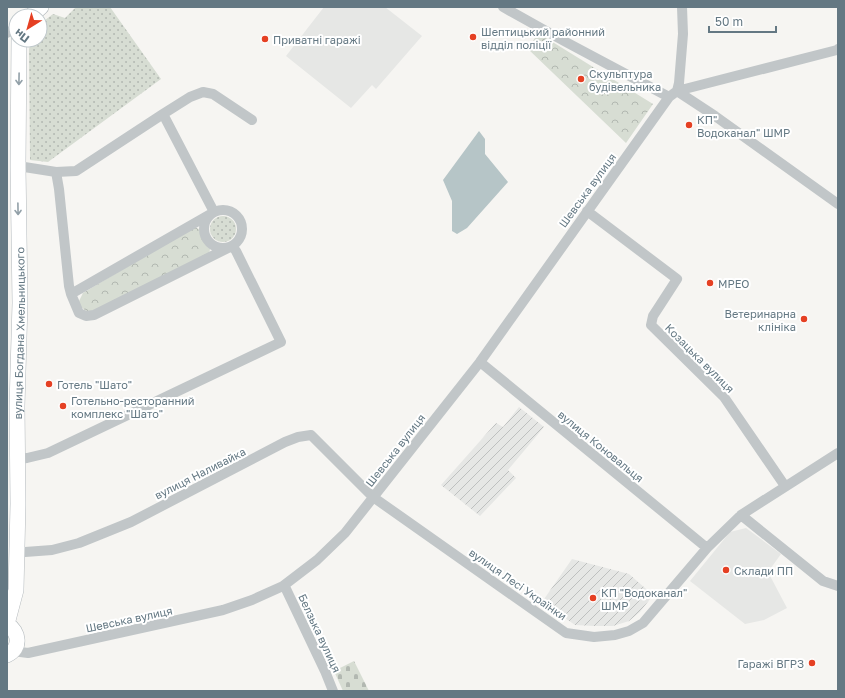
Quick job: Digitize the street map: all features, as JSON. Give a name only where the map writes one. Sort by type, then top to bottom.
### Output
[{"type":"main road","name":"вулиця Богдана Хмельницького","points":[[7,624],[16,590],[18,504],[17,406],[20,303],[18,166],[19,48]]},
{"type":"main road","points":[[7,624],[12,627],[17,636],[16,646],[10,653]]},
{"type":"street","points":[[503,7],[564,41],[715,116],[838,204]]},
{"type":"street","points":[[673,94],[679,83],[683,34],[682,7]]},
{"type":"street","points":[[673,94],[838,50]]},
{"type":"street","points":[[18,166],[56,172],[76,171],[190,97],[203,92],[213,94],[252,120]]},
{"type":"street","name":"Шевська вулиця","points":[[10,653],[28,654],[223,610],[252,600],[283,586],[323,555],[345,533],[480,362],[587,211],[673,94]]},
{"type":"street","points":[[163,114],[214,212]]},
{"type":"street","points":[[56,172],[70,294],[78,313],[86,316],[94,315],[232,246],[237,242],[242,230],[241,223],[238,218],[230,211],[214,212],[70,294]]},
{"type":"street","name":"Козацька вулиця","points":[[587,211],[677,279],[652,316],[651,325],[724,397],[786,486]]},
{"type":"street","points":[[214,212],[208,217],[204,224],[206,238],[211,244],[217,247],[225,248],[232,246]]},
{"type":"street","points":[[18,459],[48,453],[281,342],[236,251],[232,246]]},
{"type":"street","name":"вулиця Коновальця","points":[[480,362],[707,548]]},
{"type":"street","name":"вулиця Наливайка","points":[[16,553],[52,550],[79,543],[124,525],[285,442],[298,437],[311,435],[373,497]]},
{"type":"street","name":"вулиця Лесі Українки","points":[[373,497],[566,633],[594,637],[615,635],[629,631],[643,623],[707,548],[740,515],[838,453]]},
{"type":"street","points":[[740,515],[823,581],[838,586]]},
{"type":"street","name":"Белзька вулиця","points":[[283,586],[286,589],[296,610],[333,691]]},
{"type":"shaded area","points":[[324,7],[385,7],[422,36],[376,89],[372,85],[351,108],[286,56]]},
{"type":"shaded area","points":[[479,131],[485,139],[485,154],[508,182],[467,228],[457,234],[452,231],[452,201],[443,180]]},
{"type":"shaded area","points":[[519,407],[544,427],[508,470],[516,478],[480,516],[441,485],[496,423],[503,427]]},
{"type":"shaded area","points":[[746,528],[781,554],[768,572],[787,608],[764,620],[745,624],[690,581],[730,532]]},
{"type":"shaded area","points":[[572,559],[629,574],[653,595],[640,612],[629,621],[613,626],[575,625],[542,602]]},
{"type":"green space","points":[[76,7],[110,7],[161,79],[48,162],[30,160],[29,49],[48,48],[48,18],[53,14],[65,18]]},
{"type":"green space","points":[[538,33],[653,104],[626,143],[528,49]]},
{"type":"green space","points":[[223,216],[233,219],[236,229],[233,239],[223,242],[213,239],[210,229],[213,219]]},
{"type":"green space","points":[[194,227],[199,229],[203,239],[210,249],[209,254],[94,312],[86,311],[80,306],[79,301],[83,293]]},
{"type":"green space","points":[[354,661],[369,691],[343,691],[334,671]]},
{"type":"place","name":"Шептицький районний відділ поліції","points":[[473,37]]},
{"type":"place","name":"Приватні гаражі","points":[[265,39]]},
{"type":"place","name":"Скульптура будівельника","points":[[581,79]]},
{"type":"place","name":"КП\" Водоканал\" ШМР","points":[[689,125]]},
{"type":"place","name":"МРЕО","points":[[710,283]]},
{"type":"place","name":"Ветеринарна клініка","points":[[804,319]]},
{"type":"place","name":"Готель \"Шато\"","points":[[49,384]]},
{"type":"place","name":"Готельно-ресторанний комплекс \"Шато\"","points":[[63,406]]},
{"type":"place","name":"Склади ПП","points":[[726,570]]},
{"type":"place","name":"КП \"Водоканал\" ШМР","points":[[593,598]]},
{"type":"place","name":"Гаражі ВГРЗ","points":[[812,663]]}]
